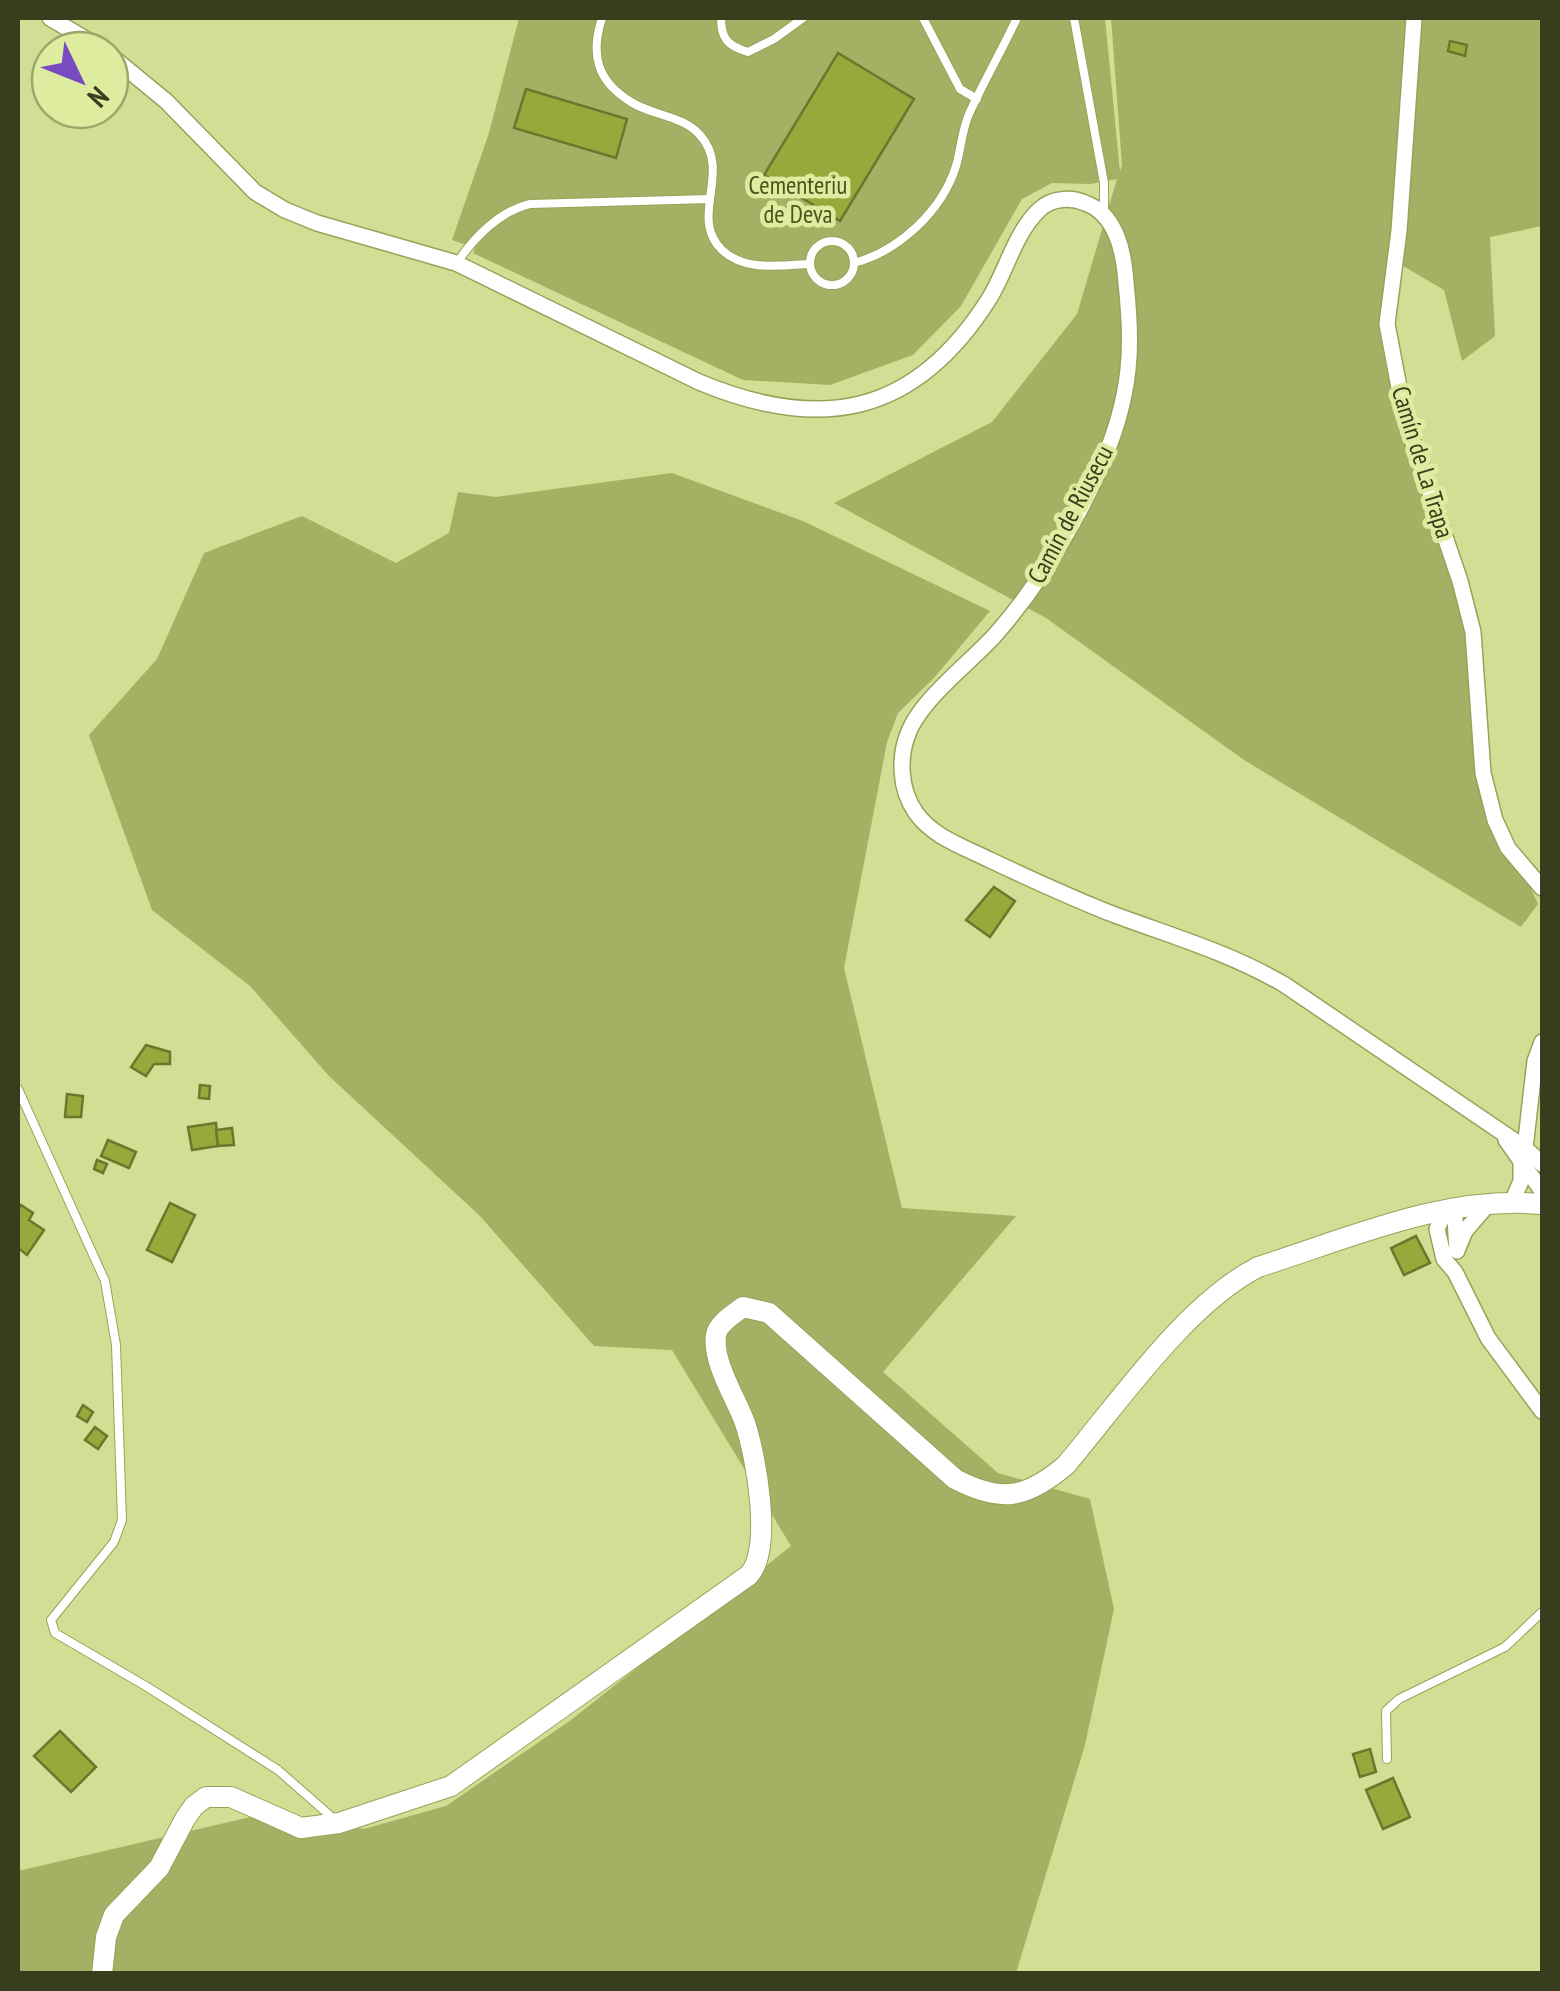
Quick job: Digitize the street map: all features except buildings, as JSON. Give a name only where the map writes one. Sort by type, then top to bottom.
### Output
[{"type":"street","name":"Camín de La Trapa","points":[[1414,18],[1399,231],[1386,324],[1405,419],[1474,632],[1483,772],[1495,820],[1508,848],[1542,888]]},
{"type":"street","points":[[130,71],[166,101],[254,192],[286,210],[317,223],[456,264],[740,399],[780,409],[827,412],[865,404],[898,389],[934,364],[977,317],[1002,278],[1024,228],[1043,205],[1067,198],[1088,203],[1104,213]]},
{"type":"street","name":"Camín de Riusecu","points":[[1104,213],[1120,245],[1130,317],[1130,353],[1119,412],[1088,491],[1052,558],[1014,612],[910,726],[900,757],[904,786],[913,809],[943,837],[1022,875],[1106,912],[1250,964],[1286,985],[1504,1137],[1523,1155],[1542,1190]]},
{"type":"street","points":[[1512,1202],[1522,1182],[1535,1061],[1542,1042]]},
{"type":"street","name":"Camín de Riusecu","points":[[1523,1155],[1542,1164]]},
{"type":"street","points":[[108,1972],[106,1937],[114,1915],[159,1868],[185,1819],[206,1797],[231,1796],[301,1828],[339,1823],[451,1786],[757,1567],[762,1548],[756,1473],[747,1428],[720,1359],[716,1336],[719,1326],[743,1307],[769,1313],[955,1479],[982,1493],[1006,1495],[1028,1490],[1066,1464],[1177,1333],[1218,1292],[1258,1266],[1446,1209],[1490,1202],[1542,1204]]},
{"type":"street","points":[[1457,1251],[1465,1231],[1490,1202]]},
{"type":"street","points":[[1446,1209],[1455,1219],[1454,1272]]},
{"type":"street","points":[[1446,1209],[1438,1229],[1444,1259],[1488,1338],[1542,1411]]},
{"type":"lane","points":[[602,18],[596,56],[598,70],[631,102],[678,120],[696,130],[706,142],[714,162],[708,212],[712,236],[723,251],[747,264],[810,264]]},
{"type":"lane","points":[[721,18],[722,36],[731,47],[748,52],[803,18]]},
{"type":"lane","points":[[923,18],[960,90],[977,99]]},
{"type":"lane","points":[[854,262],[876,256],[909,234],[928,215],[955,171],[967,119],[1017,18]]},
{"type":"lane","points":[[1074,18],[1104,183],[1104,213]]},
{"type":"lane","points":[[456,264],[498,218],[530,204],[710,199]]},
{"type":"lane","points":[[832,241],[845,245],[854,262],[850,277],[829,285],[816,278],[810,264],[814,250],[832,241]]},
{"type":"lane","points":[[18,1089],[105,1281],[116,1345],[122,1520],[114,1542],[52,1620],[55,1633],[278,1770],[339,1823]]},
{"type":"lane","points":[[1388,1759],[1386,1711],[1399,1699],[1505,1647],[1542,1612]]},
{"type":"green space","name":"Cementeriu de Deva","points":[[519,18],[1105,18],[1120,172],[1111,18],[1542,18],[1542,226],[1490,237],[1495,336],[1462,361],[1444,290],[1398,263],[1383,324],[1465,619],[1479,776],[1538,904],[1521,927],[1244,760],[1046,618],[834,503],[992,422],[1077,314],[1117,179],[1090,184],[1052,183],[1022,199],[961,306],[913,355],[830,385],[743,380],[452,240],[489,133]]},
{"type":"green space","points":[[672,473],[803,521],[990,611],[934,678],[898,713],[887,742],[844,968],[902,1208],[1016,1216],[883,1372],[998,1473],[1090,1499],[1114,1609],[1085,1745],[1016,1973],[18,1973],[18,1871],[263,1814],[364,1829],[446,1806],[571,1720],[791,1546],[672,1350],[594,1346],[480,1216],[329,1076],[250,986],[152,910],[89,735],[157,659],[204,553],[302,516],[396,563],[449,533],[458,492],[496,497]]}]
